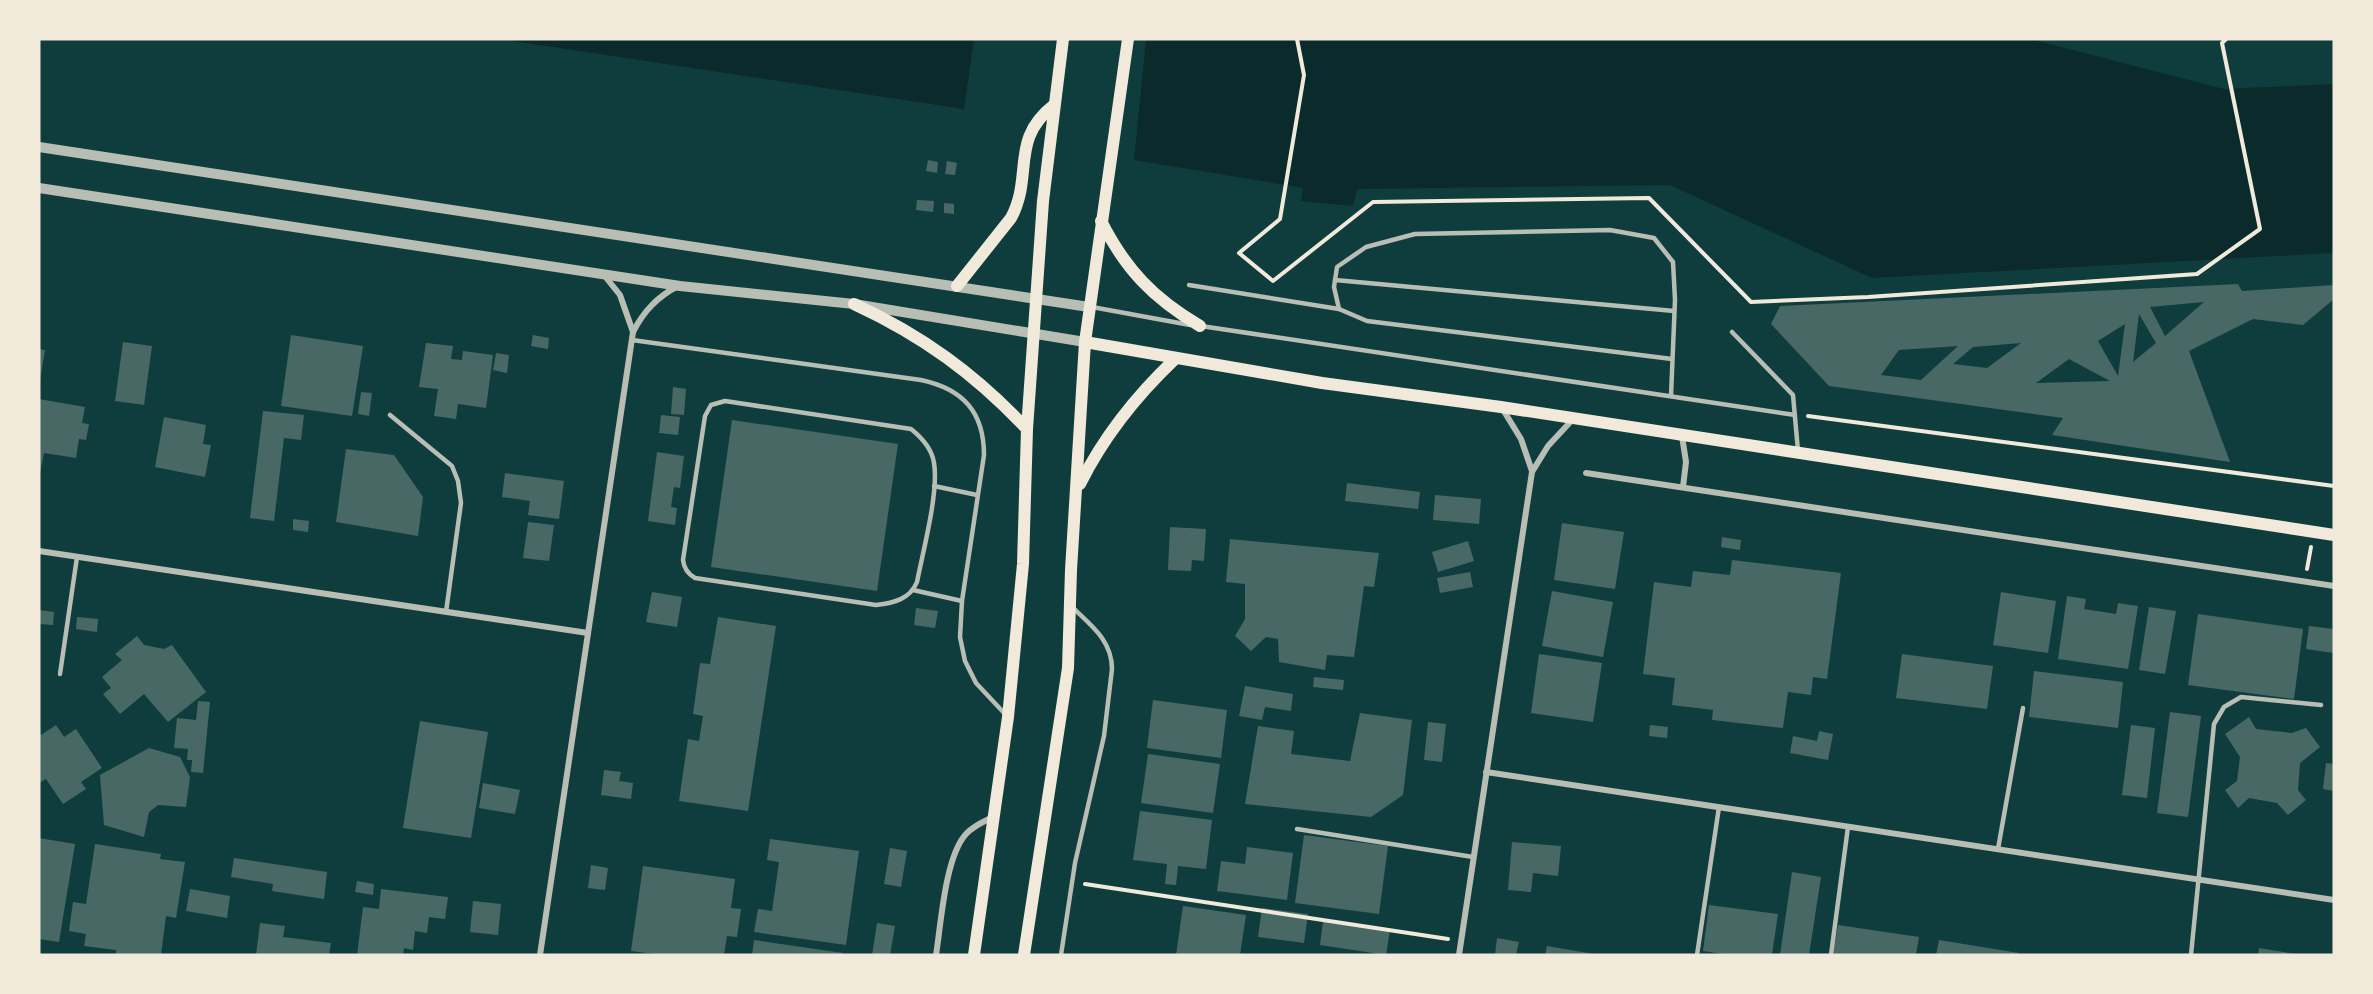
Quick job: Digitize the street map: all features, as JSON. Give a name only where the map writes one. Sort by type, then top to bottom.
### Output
[{"type":"main road","points":[[974,955],[1008,717],[1023,564],[1027,429],[1043,201],[1063,39]]},
{"type":"main road","points":[[1024,955],[1068,668],[1071,570],[1085,342],[1128,39]]},
{"type":"main road","points":[[957,286],[1011,218],[1020,196],[1027,140],[1037,120],[1054,105]]},
{"type":"main road","points":[[1101,221],[1114,247],[1130,270],[1174,311],[1200,326]]},
{"type":"main road","points":[[854,304],[885,318],[944,354],[1000,400],[1027,429]]},
{"type":"main road","points":[[1085,342],[1322,383],[1501,407],[2334,535]]},
{"type":"main road","points":[[1077,491],[1089,465],[1121,416],[1175,359]]},
{"type":"street","points":[[39,147],[1089,307]]},
{"type":"street","points":[[39,188],[680,286],[854,304],[1085,342]]},
{"type":"street","points":[[540,955],[633,332],[620,296],[604,275]]},
{"type":"street","points":[[633,332],[652,304],[680,286]]},
{"type":"street","points":[[1501,407],[1521,439],[1532,472]]},
{"type":"street","points":[[1459,955],[1532,472],[1548,446],[1574,418]]},
{"type":"street","points":[[1682,436],[1686,462],[1683,487]]},
{"type":"street","points":[[1586,473],[2334,586]]},
{"type":"street","points":[[39,551],[588,633]]},
{"type":"street","points":[[1486,772],[2334,900]]},
{"type":"street","points":[[936,955],[951,862],[957,847],[966,834],[979,824],[994,817]]},
{"type":"lane","points":[[1339,309],[1334,287],[1337,267],[1366,247],[1415,234],[1610,230],[1654,238],[1673,262],[1671,396]]},
{"type":"lane","points":[[1335,280],[1674,311]]},
{"type":"lane","points":[[1189,285],[1339,309],[1367,321],[1672,359]]},
{"type":"lane","points":[[1089,307],[1200,326],[1795,415]]},
{"type":"lane","points":[[1732,332],[1793,395],[1799,453]]},
{"type":"lane","points":[[632,340],[921,380],[951,390],[968,405],[980,425],[984,440],[984,455],[962,601],[960,637],[965,661],[976,683],[1008,717]]},
{"type":"lane","points":[[724,401],[911,429],[919,435],[931,452],[934,462],[934,486],[917,582],[913,590],[898,601],[876,605],[695,578],[690,575],[686,570],[684,560],[705,416],[711,405],[724,401]]},
{"type":"lane","points":[[390,415],[452,466],[458,481],[461,503],[446,612]]},
{"type":"lane","points":[[934,486],[977,495]]},
{"type":"lane","points":[[60,674],[77,557]]},
{"type":"lane","points":[[913,590],[962,601]]},
{"type":"lane","points":[[1061,955],[1081,831],[1104,736],[1113,669],[1105,641],[1071,607]]},
{"type":"lane","points":[[2191,955],[2214,724],[2224,707],[2241,697],[2321,705]]},
{"type":"lane","points":[[1998,849],[2023,708]]},
{"type":"lane","points":[[1697,955],[1719,807]]},
{"type":"lane","points":[[1831,955],[1848,827]]},
{"type":"lane","points":[[1297,829],[1473,857]]},
{"type":"path","points":[[1280,219],[1304,75],[1297,39]]},
{"type":"path","points":[[2197,274],[2260,229],[2222,43],[2226,39]]},
{"type":"path","points":[[1795,415],[2334,486]]},
{"type":"path","points":[[2305,582],[2313,532]]},
{"type":"path","points":[[1072,882],[1461,940]]},
{"type":"water","points":[[500,39],[974,39],[964,109]]},
{"type":"water","points":[[1146,39],[2030,39],[2224,89],[2334,84],[2334,253],[1872,278],[1670,185],[1357,189],[1353,206],[1301,201],[1303,188],[1134,160]]},
{"type":"building","points":[[928,160],[938,162],[937,173],[926,171]]},
{"type":"building","points":[[947,161],[957,163],[955,175],[945,174]]},
{"type":"building","points":[[917,200],[934,201],[933,212],[916,210]]},
{"type":"building","points":[[944,203],[954,204],[954,214],[944,213]]},
{"type":"building","points":[[2238,284],[2242,291],[2334,285],[2334,299],[2303,325],[2253,319],[2189,351],[2230,462],[2052,435],[2063,418],[1829,386],[1771,324],[1780,306]],"holes":[[[2204,302],[2165,336],[2150,307]],[[2139,314],[2156,343],[2133,362]],[[2125,324],[2118,376],[2098,341]],[[2021,343],[1987,368],[1953,364],[1973,347]],[[1958,346],[1921,380],[1881,375],[1899,350]],[[2069,359],[2110,381],[2036,383]]]},
{"type":"building","points":[[291,335],[363,346],[352,416],[281,406]]},
{"type":"building","points":[[533,335],[549,338],[548,349],[531,346]]},
{"type":"building","points":[[123,342],[152,346],[144,405],[115,401]]},
{"type":"building","points":[[426,343],[453,346],[451,359],[462,360],[463,351],[493,355],[486,408],[458,404],[456,419],[434,416],[438,389],[419,387]]},
{"type":"building","points":[[39,349],[45,350],[40,380],[39,380]]},
{"type":"building","points":[[496,353],[509,355],[507,373],[493,370]]},
{"type":"building","points":[[673,387],[686,389],[684,415],[671,414]]},
{"type":"building","points":[[361,392],[372,393],[369,416],[358,414]]},
{"type":"building","points":[[39,399],[85,407],[82,423],[89,424],[86,440],[79,439],[76,458],[44,453],[40,473]]},
{"type":"building","points":[[263,411],[304,415],[301,440],[284,438],[274,521],[250,518]]},
{"type":"building","points":[[661,415],[680,417],[678,435],[659,433]]},
{"type":"building","points":[[164,417],[206,425],[203,444],[211,445],[205,477],[155,467]]},
{"type":"building","points":[[732,420],[898,444],[877,591],[711,567]]},
{"type":"building","points":[[346,449],[394,455],[423,497],[418,536],[336,522]]},
{"type":"building","points":[[657,452],[684,456],[680,488],[674,487],[671,507],[677,508],[675,525],[648,521]]},
{"type":"building","points":[[505,473],[564,481],[559,519],[528,515],[530,501],[502,497]]},
{"type":"building","points":[[1347,483],[1420,492],[1418,509],[1345,501]]},
{"type":"building","points":[[1435,495],[1481,499],[1479,524],[1433,520]]},
{"type":"building","points":[[293,519],[309,521],[308,532],[293,530]]},
{"type":"building","points":[[528,522],[554,525],[549,561],[523,558]]},
{"type":"building","points":[[1562,523],[1624,532],[1615,589],[1554,580]]},
{"type":"building","points":[[1170,527],[1206,529],[1204,561],[1192,560],[1191,571],[1168,570]]},
{"type":"building","points":[[1722,537],[1741,540],[1740,550],[1721,547]]},
{"type":"building","points":[[1230,539],[1379,553],[1374,587],[1364,586],[1354,657],[1327,655],[1325,670],[1279,662],[1278,639],[1266,637],[1251,651],[1235,636],[1245,619],[1245,584],[1226,582]]},
{"type":"building","points":[[1468,541],[1474,561],[1438,572],[1432,552]]},
{"type":"building","points":[[1732,560],[1841,573],[1827,679],[1813,677],[1811,695],[1788,692],[1783,728],[1712,720],[1713,710],[1672,705],[1675,678],[1643,674],[1654,582],[1691,587],[1693,571],[1730,575]]},
{"type":"building","points":[[1470,572],[1473,587],[1440,593],[1437,578]]},
{"type":"building","points":[[1552,591],[1613,602],[1603,657],[1542,646]]},
{"type":"building","points":[[652,592],[682,597],[677,627],[646,622]]},
{"type":"building","points":[[2001,592],[2056,601],[2048,653],[1993,645]]},
{"type":"building","points":[[2067,596],[2086,599],[2084,609],[2116,614],[2118,603],[2138,606],[2128,669],[2058,659]]},
{"type":"building","points":[[2149,607],[2176,611],[2165,674],[2139,670]]},
{"type":"building","points":[[916,608],[938,611],[935,628],[914,625]]},
{"type":"building","points":[[39,610],[54,612],[53,625],[39,624]]},
{"type":"building","points":[[2198,614],[2303,629],[2294,699],[2188,685]]},
{"type":"building","points":[[77,617],[98,619],[97,632],[76,629]]},
{"type":"building","points":[[718,617],[776,626],[748,811],[679,801],[688,739],[699,741],[703,716],[693,714],[700,663],[710,664]]},
{"type":"building","points":[[2309,626],[2334,629],[2334,653],[2306,649]]},
{"type":"building","points":[[137,636],[144,645],[164,649],[172,645],[206,692],[168,722],[144,694],[120,714],[103,694],[111,688],[102,677],[122,660],[115,654]]},
{"type":"building","points":[[1539,654],[1602,663],[1593,722],[1531,713]]},
{"type":"building","points":[[1902,654],[1993,666],[1987,709],[1896,698]]},
{"type":"building","points":[[2034,671],[2123,682],[2118,728],[2029,717]]},
{"type":"building","points":[[1314,677],[1344,680],[1343,690],[1313,687]]},
{"type":"building","points":[[1245,686],[1293,694],[1291,711],[1265,707],[1262,720],[1239,716]]},
{"type":"building","points":[[1153,700],[1227,710],[1221,758],[1147,748]]},
{"type":"building","points":[[198,701],[210,702],[203,773],[191,772],[192,760],[187,760],[188,749],[174,748],[177,718],[196,720]]},
{"type":"building","points":[[2170,712],[2201,716],[2188,817],[2157,813]]},
{"type":"building","points":[[1360,713],[1412,720],[1403,795],[1371,817],[1245,804],[1258,726],[1294,731],[1291,754],[1350,761]]},
{"type":"building","points":[[2249,717],[2256,729],[2292,733],[2306,728],[2320,747],[2300,763],[2298,790],[2306,800],[2288,815],[2277,803],[2249,798],[2238,808],[2225,790],[2237,781],[2240,757],[2225,734]]},
{"type":"building","points":[[420,721],[488,732],[471,838],[403,828]]},
{"type":"building","points":[[1428,722],[1446,724],[1442,762],[1424,760]]},
{"type":"building","points":[[56,725],[64,737],[76,729],[102,768],[81,782],[86,789],[63,804],[46,779],[39,783],[39,732],[41,735]]},
{"type":"building","points":[[1650,725],[1668,727],[1667,738],[1649,736]]},
{"type":"building","points":[[2131,725],[2155,728],[2147,798],[2122,795]]},
{"type":"building","points":[[1819,731],[1833,734],[1828,760],[1790,753],[1793,736],[1817,741]]},
{"type":"building","points":[[149,748],[180,757],[190,777],[186,807],[158,805],[149,812],[144,837],[104,825],[100,775]]},
{"type":"building","points":[[1148,754],[1220,764],[1213,813],[1141,803]]},
{"type":"building","points":[[2326,763],[2334,764],[2334,791],[2323,789]]},
{"type":"building","points":[[604,770],[621,772],[619,781],[633,783],[631,799],[601,795]]},
{"type":"building","points":[[483,783],[520,790],[515,814],[479,808]]},
{"type":"building","points":[[1140,811],[1212,820],[1206,869],[1178,866],[1176,885],[1165,884],[1167,864],[1133,860]]},
{"type":"building","points":[[1304,835],[1388,846],[1379,914],[1295,903]]},
{"type":"building","points":[[39,838],[75,844],[59,942],[39,939]]},
{"type":"building","points":[[770,839],[859,851],[846,945],[754,932],[758,909],[772,911],[779,862],[767,860]]},
{"type":"building","points":[[1512,842],[1561,846],[1558,876],[1533,873],[1531,892],[1508,890]]},
{"type":"building","points":[[95,844],[161,854],[160,859],[185,862],[176,918],[166,916],[161,955],[116,955],[116,950],[84,946],[86,934],[69,931],[73,902],[86,904]]},
{"type":"building","points":[[1247,847],[1293,853],[1287,900],[1217,891],[1221,861],[1245,864]]},
{"type":"building","points":[[890,848],[907,851],[901,887],[884,884]]},
{"type":"building","points":[[234,858],[327,872],[324,899],[272,891],[273,884],[231,877]]},
{"type":"building","points":[[591,865],[608,868],[605,890],[588,888]]},
{"type":"building","points":[[643,866],[735,879],[731,908],[741,909],[737,937],[727,936],[724,955],[662,955],[631,951]]},
{"type":"building","points":[[1792,872],[1821,877],[1809,955],[1780,955]]},
{"type":"building","points":[[357,881],[374,884],[373,895],[355,892]]},
{"type":"building","points":[[190,889],[230,896],[227,918],[186,911]]},
{"type":"building","points":[[381,889],[448,897],[445,919],[429,917],[427,933],[415,931],[413,950],[404,948],[403,955],[357,955],[363,907],[379,909]]},
{"type":"building","points":[[473,901],[501,904],[498,935],[470,932]]},
{"type":"building","points":[[1709,905],[1778,914],[1772,955],[1730,955],[1703,951]]},
{"type":"building","points":[[1183,906],[1246,915],[1240,955],[1176,955]]},
{"type":"building","points":[[1262,908],[1308,914],[1304,943],[1258,937]]},
{"type":"building","points":[[1323,921],[1390,930],[1386,955],[1320,945]]},
{"type":"building","points":[[260,923],[285,926],[283,937],[331,943],[329,955],[256,955]]},
{"type":"building","points":[[877,923],[895,926],[890,955],[872,955]]},
{"type":"building","points":[[1838,925],[1919,937],[1916,955],[1833,955]]},
{"type":"building","points":[[1497,938],[1519,942],[1516,955],[1495,955]]},
{"type":"building","points":[[754,940],[843,953],[843,955],[752,955]]},
{"type":"building","points":[[1939,940],[2019,953],[2019,955],[1936,955]]},
{"type":"building","points":[[1547,946],[1594,954],[1594,955],[1545,955]]},
{"type":"building","points":[[2259,948],[2295,954],[2295,955],[2258,955]]}]
